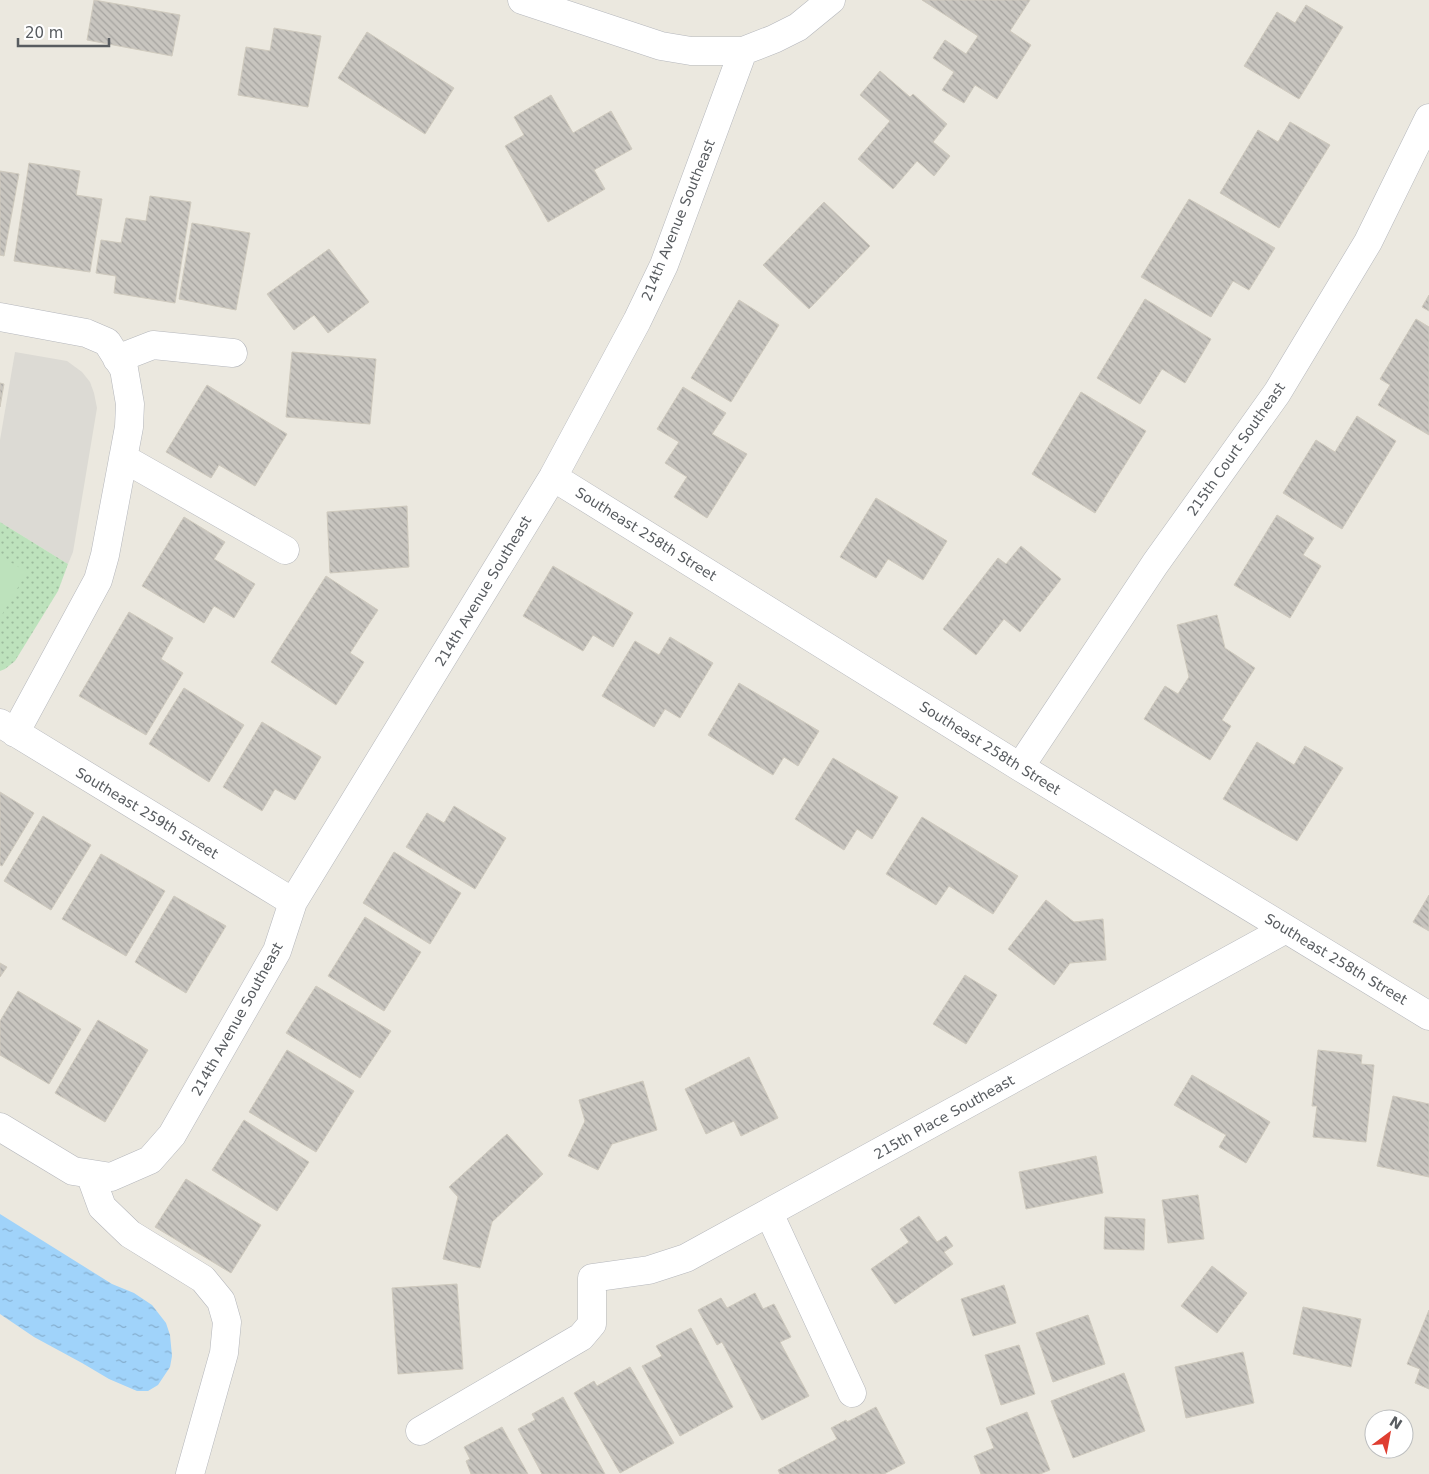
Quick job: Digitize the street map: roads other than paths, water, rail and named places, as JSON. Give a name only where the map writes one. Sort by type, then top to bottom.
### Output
[{"type":"street","points":[[522,0],[660,46],[691,51],[743,51],[798,27],[830,0]]},
{"type":"street","name":"214th Avenue Southeast","points":[[101,1176],[150,1160],[172,1135],[277,951],[294,902],[553,477],[637,322],[664,265],[743,51]]},
{"type":"street","name":"215th Court Southeast","points":[[1020,767],[1155,564],[1277,393],[1368,242],[1429,118]]},
{"type":"street","points":[[0,316],[86,333],[107,342],[124,369],[130,404],[129,427],[105,555],[98,580],[8,728]]},
{"type":"street","points":[[117,359],[153,345],[233,354]]},
{"type":"street","points":[[123,458],[286,550]]},
{"type":"street","name":"Southeast 258th Street","points":[[553,477],[1020,767],[1429,1016]]},
{"type":"street","name":"Southeast 259th Street","points":[[8,728],[294,902]]},
{"type":"street","name":"215th Place Southeast","points":[[420,1431],[581,1337],[592,1324],[592,1278],[649,1270],[686,1258],[1286,929]]},
{"type":"street","points":[[0,1127],[73,1171],[101,1176],[102,1207],[130,1234],[203,1279],[221,1301],[228,1322],[224,1353],[190,1474]]},
{"type":"street","points":[[769,1213],[852,1393]]},
{"type":"water","points":[[0,1214],[112,1284],[134,1293],[152,1305],[166,1323],[170,1335],[172,1356],[170,1367],[158,1385],[148,1391],[137,1391],[109,1379],[34,1337],[0,1314]]}]
